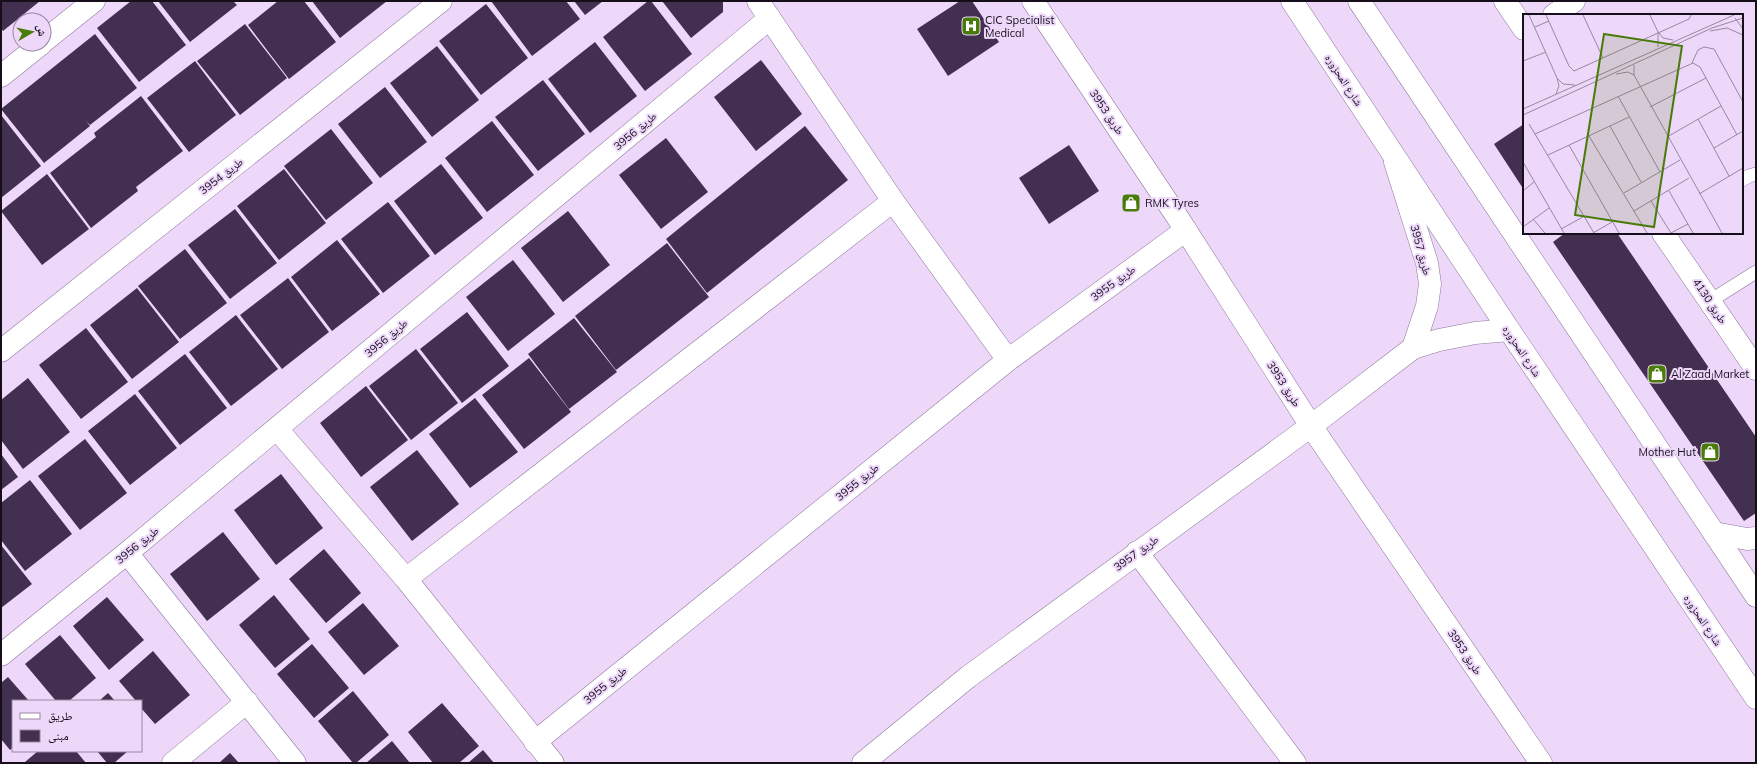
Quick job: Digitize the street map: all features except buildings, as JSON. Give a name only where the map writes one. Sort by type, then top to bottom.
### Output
[{"type":"street","points":[[52,35],[94,1]]},
{"type":"street","name":"طريق 3954","points":[[1,351],[442,1]]},
{"type":"street","name":"طريق 3953","points":[[1033,1],[1186,230],[1311,426],[1541,763]]},
{"type":"street","name":"شارع المحزوره","points":[[1292,1],[1509,330],[1756,698]]},
{"type":"street","points":[[1359,1],[1756,596]]},
{"type":"street","points":[[1505,1],[1523,28]]},
{"type":"street","points":[[1555,14],[1574,1]]},
{"type":"street","points":[[764,10],[893,201],[1008,360]]},
{"type":"street","name":"طريق 3956","points":[[1,655],[277,429],[764,10]]},
{"type":"street","points":[[1,76],[31,52]]},
{"type":"street","name":"طريق 3957","points":[[1392,153],[1427,263],[1430,284],[1427,306],[1413,348]]},
{"type":"street","points":[[406,579],[893,201]]},
{"type":"street","name":"طريق 3955","points":[[535,742],[1008,360],[1186,230]]},
{"type":"street","name":"طريق 4130","points":[[1664,234],[1756,369]]},
{"type":"street","name":"طريق 3957","points":[[872,760],[968,677],[1311,426],[1413,348],[1439,340],[1509,330]]},
{"type":"street","points":[[277,429],[406,579],[553,763]]},
{"type":"street","points":[[1714,533],[1747,539],[1756,538]]},
{"type":"street","points":[[1137,552],[1295,763]]},
{"type":"street","points":[[127,553],[295,763]]},
{"type":"street","points":[[173,763],[247,702]]},
{"type":"lane","points":[[1743,179],[1756,174]]},
{"type":"lane","points":[[1710,301],[1756,272]]},
{"type":"place","name":"CIC Specialist Medical","points":[[971,26]]},
{"type":"place","name":"RMK Tyres","points":[[1131,203]]},
{"type":"place","name":"Al Zaad Market","points":[[1657,374]]},
{"type":"place","name":"Mother Hut","points":[[1710,452]]}]
